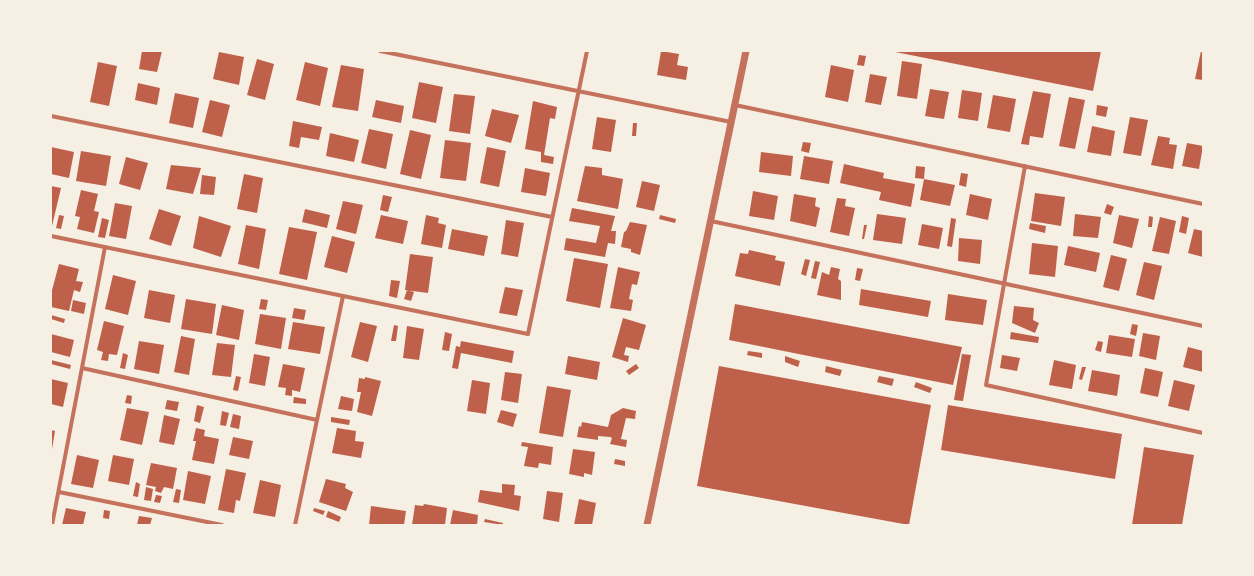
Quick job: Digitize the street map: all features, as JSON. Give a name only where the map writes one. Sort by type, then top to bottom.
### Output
[{"type":"street","points":[[380,51],[731,122]]},
{"type":"street","points":[[51,236],[528,334],[587,51]]},
{"type":"street","points":[[647,525],[746,51]]},
{"type":"street","points":[[735,105],[1203,204]]},
{"type":"street","points":[[51,116],[552,217]]},
{"type":"street","points":[[1025,166],[986,385],[1203,433]]},
{"type":"street","points":[[711,221],[1203,326]]},
{"type":"street","points":[[52,525],[105,247]]},
{"type":"street","points":[[295,525],[343,296]]},
{"type":"street","points":[[82,368],[317,420]]},
{"type":"street","points":[[59,492],[222,525]]},
{"type":"building","points":[[142,51],[162,51],[157,72],[139,69]]},
{"type":"building","points":[[661,51],[679,54],[677,65],[688,67],[686,80],[657,75]]},
{"type":"building","points":[[890,51],[1101,51],[1093,91]]},
{"type":"building","points":[[1201,51],[1203,51],[1203,80],[1195,79]]},
{"type":"building","points":[[219,52],[244,57],[239,85],[213,79]]},
{"type":"building","points":[[859,55],[866,56],[864,66],[857,65]]},
{"type":"building","points":[[257,59],[274,64],[265,100],[247,95]]},
{"type":"building","points":[[902,61],[922,64],[917,99],[897,96]]},
{"type":"building","points":[[98,62],[117,66],[109,106],[90,102]]},
{"type":"building","points":[[305,62],[328,68],[320,106],[296,100]]},
{"type":"building","points":[[341,65],[364,69],[358,111],[332,107]]},
{"type":"building","points":[[831,65],[854,70],[848,102],[825,97]]},
{"type":"building","points":[[870,74],[887,77],[881,105],[865,102]]},
{"type":"building","points":[[419,82],[443,87],[436,123],[412,118]]},
{"type":"building","points":[[138,83],[160,88],[157,105],[135,100]]},
{"type":"building","points":[[930,89],[949,92],[944,119],[925,116]]},
{"type":"building","points":[[962,90],[982,93],[978,121],[958,118]]},
{"type":"building","points":[[1033,91],[1051,94],[1043,138],[1030,136],[1029,145],[1021,144]]},
{"type":"building","points":[[175,93],[199,98],[193,128],[169,123]]},
{"type":"building","points":[[454,94],[475,96],[470,134],[449,131]]},
{"type":"building","points":[[993,95],[1016,99],[1010,132],[987,128]]},
{"type":"building","points":[[1069,97],[1085,100],[1075,149],[1059,146]]},
{"type":"building","points":[[210,100],[230,105],[222,137],[202,132]]},
{"type":"building","points":[[376,100],[404,106],[401,123],[372,117]]},
{"type":"building","points":[[533,101],[557,107],[555,119],[550,118],[544,155],[554,157],[553,164],[541,162],[541,152],[525,149]]},
{"type":"building","points":[[1097,105],[1108,107],[1106,117],[1096,115]]},
{"type":"building","points":[[492,109],[519,115],[511,143],[485,136]]},
{"type":"building","points":[[597,117],[616,120],[611,152],[592,149]]},
{"type":"building","points":[[1130,117],[1148,120],[1141,156],[1123,153]]},
{"type":"building","points":[[293,121],[322,127],[319,140],[301,137],[299,148],[289,146]]},
{"type":"building","points":[[633,123],[637,123],[636,136],[632,136]]},
{"type":"building","points":[[1092,126],[1115,131],[1111,156],[1087,152]]},
{"type":"building","points":[[369,129],[393,134],[386,169],[361,163]]},
{"type":"building","points":[[410,130],[431,135],[421,179],[400,174]]},
{"type":"building","points":[[330,133],[359,140],[354,162],[326,156]]},
{"type":"building","points":[[1158,136],[1170,138],[1169,144],[1177,145],[1173,169],[1151,165]]},
{"type":"building","points":[[445,140],[471,143],[466,181],[440,178]]},
{"type":"building","points":[[803,142],[811,143],[809,153],[801,151]]},
{"type":"building","points":[[1187,143],[1203,146],[1199,169],[1182,166]]},
{"type":"building","points":[[51,147],[74,152],[69,178],[51,174]]},
{"type":"building","points":[[487,147],[506,151],[499,187],[480,183]]},
{"type":"building","points":[[81,151],[111,156],[106,186],[76,181]]},
{"type":"building","points":[[761,152],[793,156],[791,176],[759,172]]},
{"type":"building","points":[[804,156],[833,161],[829,184],[800,179]]},
{"type":"building","points":[[126,157],[148,163],[140,190],[119,184]]},
{"type":"building","points":[[844,164],[884,173],[883,178],[915,184],[911,207],[879,200],[881,192],[840,183]]},
{"type":"building","points":[[171,165],[201,168],[193,194],[166,189]]},
{"type":"building","points":[[585,166],[602,168],[602,175],[623,179],[618,209],[577,201]]},
{"type":"building","points":[[916,166],[925,167],[924,179],[915,178]]},
{"type":"building","points":[[525,168],[550,173],[546,196],[521,192]]},
{"type":"building","points":[[961,173],[968,174],[966,187],[959,185]]},
{"type":"building","points":[[244,174],[263,178],[257,213],[237,209]]},
{"type":"building","points":[[202,175],[216,177],[214,195],[200,194]]},
{"type":"building","points":[[924,179],[955,185],[950,206],[920,200]]},
{"type":"building","points":[[642,181],[660,185],[654,211],[636,207]]},
{"type":"building","points":[[51,186],[61,188],[52,226],[51,226]]},
{"type":"building","points":[[81,190],[98,194],[94,211],[99,212],[94,233],[77,229],[80,217],[75,216]]},
{"type":"building","points":[[753,191],[778,196],[774,220],[749,216]]},
{"type":"building","points":[[1035,193],[1065,197],[1061,226],[1031,221]]},
{"type":"building","points":[[794,194],[816,198],[815,206],[820,208],[816,227],[790,221]]},
{"type":"building","points":[[970,194],[992,199],[988,220],[966,215]]},
{"type":"building","points":[[383,195],[392,197],[388,212],[380,210]]},
{"type":"building","points":[[837,198],[846,199],[845,206],[855,208],[849,236],[830,232]]},
{"type":"building","points":[[343,201],[363,205],[356,234],[336,229]]},
{"type":"building","points":[[115,203],[132,206],[126,239],[109,236]]},
{"type":"building","points":[[1107,204],[1114,207],[1111,215],[1104,213]]},
{"type":"building","points":[[572,208],[615,216],[611,231],[616,231],[615,244],[608,243],[605,257],[564,250],[566,238],[596,243],[600,226],[569,221]]},
{"type":"building","points":[[159,209],[181,216],[171,246],[149,239]]},
{"type":"building","points":[[305,209],[330,215],[327,228],[302,222]]},
{"type":"building","points":[[877,214],[906,218],[902,244],[873,240]]},
{"type":"building","points":[[1075,214],[1101,217],[1098,238],[1073,236]]},
{"type":"building","points":[[59,215],[64,216],[61,229],[56,228]]},
{"type":"building","points":[[381,215],[408,221],[403,244],[375,238]]},
{"type":"building","points":[[426,215],[439,218],[438,223],[446,225],[442,248],[421,244]]},
{"type":"building","points":[[660,215],[676,219],[675,223],[659,219]]},
{"type":"building","points":[[1119,215],[1139,219],[1132,248],[1113,243]]},
{"type":"building","points":[[199,216],[231,226],[221,257],[193,248]]},
{"type":"building","points":[[1149,216],[1153,217],[1152,227],[1148,227]]},
{"type":"building","points":[[1182,216],[1189,218],[1186,234],[1179,232]]},
{"type":"building","points":[[1160,217],[1176,221],[1169,254],[1152,251]]},
{"type":"building","points":[[102,218],[109,220],[105,238],[98,237]]},
{"type":"building","points":[[951,218],[956,219],[952,247],[947,246]]},
{"type":"building","points":[[506,220],[524,223],[518,257],[501,254]]},
{"type":"building","points":[[630,222],[647,225],[640,255],[631,252],[631,249],[621,247],[624,232],[626,231]]},
{"type":"building","points":[[1030,223],[1046,226],[1045,233],[1029,229]]},
{"type":"building","points":[[922,224],[943,228],[939,249],[918,245]]},
{"type":"building","points":[[246,225],[266,229],[259,269],[238,264]]},
{"type":"building","points":[[864,225],[867,225],[864,239],[862,239]]},
{"type":"building","points":[[289,227],[317,232],[307,280],[279,274]]},
{"type":"building","points":[[452,229],[488,236],[484,256],[448,249]]},
{"type":"building","points":[[1194,229],[1203,231],[1203,257],[1188,253]]},
{"type":"building","points":[[332,236],[355,242],[347,273],[324,267]]},
{"type":"building","points":[[959,238],[982,240],[980,264],[958,261]]},
{"type":"building","points":[[1032,243],[1058,246],[1055,277],[1029,274]]},
{"type":"building","points":[[1068,246],[1100,253],[1096,272],[1064,265]]},
{"type":"building","points":[[749,250],[776,256],[775,260],[785,262],[780,286],[735,276],[740,253],[748,254]]},
{"type":"building","points":[[410,254],[433,257],[428,293],[405,290]]},
{"type":"building","points":[[1111,255],[1127,259],[1119,291],[1103,287]]},
{"type":"building","points":[[574,258],[608,264],[600,308],[566,301]]},
{"type":"building","points":[[805,259],[810,260],[806,276],[801,274]]},
{"type":"building","points":[[815,261],[820,262],[816,279],[811,278]]},
{"type":"building","points":[[1144,262],[1162,266],[1154,300],[1136,295]]},
{"type":"building","points":[[59,264],[79,269],[76,281],[83,282],[80,292],[74,290],[69,311],[51,307],[51,294]]},
{"type":"building","points":[[618,267],[640,272],[637,285],[632,284],[629,299],[633,300],[631,311],[610,308]]},
{"type":"building","points":[[831,267],[840,269],[838,279],[841,281],[841,300],[817,295],[822,272],[829,275]]},
{"type":"building","points":[[857,268],[863,269],[860,281],[855,280]]},
{"type":"building","points":[[113,275],[136,281],[128,315],[105,309]]},
{"type":"building","points":[[391,280],[400,281],[397,298],[389,296]]},
{"type":"building","points":[[505,287],[523,290],[517,316],[499,313]]},
{"type":"building","points":[[861,289],[931,301],[928,317],[859,305]]},
{"type":"building","points":[[149,290],[175,295],[170,323],[144,318]]},
{"type":"building","points":[[407,290],[414,292],[411,301],[404,299]]},
{"type":"building","points":[[948,294],[987,300],[983,325],[945,320]]},
{"type":"building","points":[[186,299],[216,304],[212,334],[181,329]]},
{"type":"building","points":[[261,299],[268,300],[266,310],[259,309]]},
{"type":"building","points":[[73,300],[86,303],[84,314],[71,311]]},
{"type":"building","points":[[735,304],[962,347],[953,385],[729,340]]},
{"type":"building","points":[[222,305],[244,310],[239,340],[216,335]]},
{"type":"building","points":[[1014,306],[1034,308],[1033,320],[1039,323],[1035,333],[1012,323]]},
{"type":"building","points":[[294,308],[306,310],[304,320],[292,318]]},
{"type":"building","points":[[260,314],[286,318],[281,349],[255,344]]},
{"type":"building","points":[[51,315],[65,319],[64,323],[51,319]]},
{"type":"building","points":[[623,318],[646,325],[639,350],[626,347],[624,355],[629,356],[628,362],[612,357]]},
{"type":"building","points":[[104,321],[124,326],[117,355],[109,354],[108,361],[101,360],[103,352],[97,350]]},
{"type":"building","points":[[293,322],[325,327],[320,354],[288,349]]},
{"type":"building","points":[[360,322],[377,326],[368,362],[351,357]]},
{"type":"building","points":[[1132,324],[1138,325],[1136,336],[1130,334]]},
{"type":"building","points":[[394,325],[398,326],[396,341],[391,341]]},
{"type":"building","points":[[407,326],[424,329],[419,360],[403,358]]},
{"type":"building","points":[[445,332],[452,334],[449,351],[442,350]]},
{"type":"building","points":[[1011,332],[1039,337],[1038,343],[1010,339]]},
{"type":"building","points":[[1143,333],[1160,336],[1156,360],[1139,356]]},
{"type":"building","points":[[51,334],[74,340],[70,357],[51,352]]},
{"type":"building","points":[[1109,335],[1135,339],[1132,357],[1106,353]]},
{"type":"building","points":[[181,336],[195,339],[189,375],[174,372]]},
{"type":"building","points":[[139,341],[164,345],[159,374],[134,369]]},
{"type":"building","points":[[461,341],[514,351],[512,363],[461,353],[458,369],[452,368],[456,346],[460,347]]},
{"type":"building","points":[[1098,341],[1103,342],[1101,352],[1095,350]]},
{"type":"building","points":[[217,343],[235,345],[231,377],[212,375]]},
{"type":"building","points":[[1188,347],[1203,351],[1203,372],[1183,367]]},
{"type":"building","points":[[748,351],[762,353],[762,358],[747,355]]},
{"type":"building","points":[[123,353],[128,355],[125,369],[120,368]]},
{"type":"building","points":[[254,354],[270,357],[265,386],[249,383]]},
{"type":"building","points":[[962,354],[971,355],[963,401],[954,400]]},
{"type":"building","points":[[1002,355],[1020,358],[1017,371],[1000,368]]},
{"type":"building","points":[[568,356],[600,362],[597,380],[565,374]]},
{"type":"building","points":[[785,356],[800,361],[798,367],[785,362]]},
{"type":"building","points":[[51,360],[71,365],[70,369],[51,364]]},
{"type":"building","points":[[1054,360],[1076,365],[1072,389],[1049,385]]},
{"type":"building","points":[[283,364],[305,368],[300,392],[292,390],[292,396],[285,395],[286,388],[278,387]]},
{"type":"building","points":[[636,364],[639,368],[629,375],[626,371]]},
{"type":"building","points":[[719,366],[931,405],[909,525],[697,486]]},
{"type":"building","points":[[826,366],[842,370],[840,376],[825,372]]},
{"type":"building","points":[[1082,367],[1086,367],[1082,380],[1079,379]]},
{"type":"building","points":[[1145,368],[1163,372],[1158,397],[1140,393]]},
{"type":"building","points":[[1092,370],[1120,375],[1117,396],[1088,391]]},
{"type":"building","points":[[505,372],[522,374],[518,403],[501,400]]},
{"type":"building","points":[[236,376],[241,377],[238,391],[233,390]]},
{"type":"building","points":[[879,376],[894,379],[892,386],[877,382]]},
{"type":"building","points":[[365,377],[381,381],[372,416],[357,412],[361,392],[357,392],[359,378],[365,379]]},
{"type":"building","points":[[51,379],[68,383],[63,407],[51,404]]},
{"type":"building","points":[[472,380],[490,383],[486,414],[467,411]]},
{"type":"building","points":[[1174,380],[1195,385],[1189,411],[1168,406]]},
{"type":"building","points":[[916,382],[932,388],[930,393],[914,387]]},
{"type":"building","points":[[547,386],[571,390],[563,437],[539,433]]},
{"type":"building","points":[[127,395],[132,396],[131,404],[125,403]]},
{"type":"building","points":[[341,396],[354,399],[352,411],[338,409]]},
{"type":"building","points":[[294,397],[306,399],[306,404],[293,403]]},
{"type":"building","points":[[167,400],[179,402],[177,411],[165,409]]},
{"type":"building","points":[[197,405],[204,407],[200,423],[194,421]]},
{"type":"building","points":[[948,405],[1122,434],[1115,479],[941,450]]},
{"type":"building","points":[[127,408],[149,412],[142,445],[120,440]]},
{"type":"building","points":[[623,408],[636,411],[635,419],[626,418],[621,439],[627,440],[626,447],[610,444],[612,438],[610,437],[598,436],[598,440],[577,437],[579,426],[581,427],[582,422],[608,427],[611,415]]},
{"type":"building","points":[[501,410],[517,414],[513,427],[497,422]]},
{"type":"building","points":[[222,411],[229,413],[226,426],[220,425]]},
{"type":"building","points":[[233,414],[241,416],[239,429],[230,427]]},
{"type":"building","points":[[164,415],[180,419],[174,445],[159,442]]},
{"type":"building","points":[[331,417],[350,420],[349,425],[331,422]]},
{"type":"building","points":[[196,428],[205,430],[204,436],[219,439],[214,464],[192,460],[196,441],[193,441]]},
{"type":"building","points":[[337,428],[356,431],[355,441],[364,442],[361,458],[332,453]]},
{"type":"building","points":[[51,430],[55,431],[52,449],[51,449]]},
{"type":"building","points":[[233,437],[253,441],[249,459],[229,455]]},
{"type":"building","points":[[522,442],[553,447],[551,465],[539,463],[538,468],[524,466],[528,447],[521,446]]},
{"type":"building","points":[[1144,447],[1194,455],[1182,525],[1132,525]]},
{"type":"building","points":[[573,449],[595,452],[592,475],[584,473],[584,477],[569,474]]},
{"type":"building","points":[[77,455],[99,460],[93,488],[71,484]]},
{"type":"building","points":[[113,455],[134,459],[129,485],[108,481]]},
{"type":"building","points":[[615,459],[625,461],[625,466],[614,464]]},
{"type":"building","points":[[151,463],[177,468],[173,489],[164,487],[161,493],[155,491],[156,487],[146,485]]},
{"type":"building","points":[[226,469],[246,473],[240,501],[236,500],[234,513],[218,510]]},
{"type":"building","points":[[188,471],[211,476],[205,504],[183,500]]},
{"type":"building","points":[[326,479],[346,484],[345,488],[353,492],[346,511],[319,502]]},
{"type":"building","points":[[260,480],[281,485],[275,517],[253,513]]},
{"type":"building","points":[[136,482],[140,484],[138,497],[133,496]]},
{"type":"building","points":[[502,484],[515,485],[514,495],[521,496],[519,511],[478,502],[480,490],[502,493]]},
{"type":"building","points":[[146,487],[153,489],[151,501],[144,500]]},
{"type":"building","points":[[176,489],[181,490],[179,503],[173,502]]},
{"type":"building","points":[[547,491],[563,493],[559,522],[543,519]]},
{"type":"building","points":[[156,495],[162,496],[160,503],[154,502]]},
{"type":"building","points":[[579,499],[596,503],[592,525],[574,525]]},
{"type":"building","points":[[424,504],[447,508],[445,525],[412,525],[415,505],[423,506]]},
{"type":"building","points":[[371,506],[406,511],[404,525],[369,525]]},
{"type":"building","points":[[66,508],[86,512],[83,525],[62,525]]},
{"type":"building","points":[[314,508],[325,511],[323,515],[313,511]]},
{"type":"building","points":[[104,510],[110,511],[109,519],[103,518]]},
{"type":"building","points":[[453,510],[478,515],[477,525],[450,525]]},
{"type":"building","points":[[328,511],[341,517],[339,522],[326,517]]},
{"type":"building","points":[[139,516],[152,518],[150,525],[137,525]]},
{"type":"building","points":[[485,519],[503,523],[503,525],[484,522]]}]
